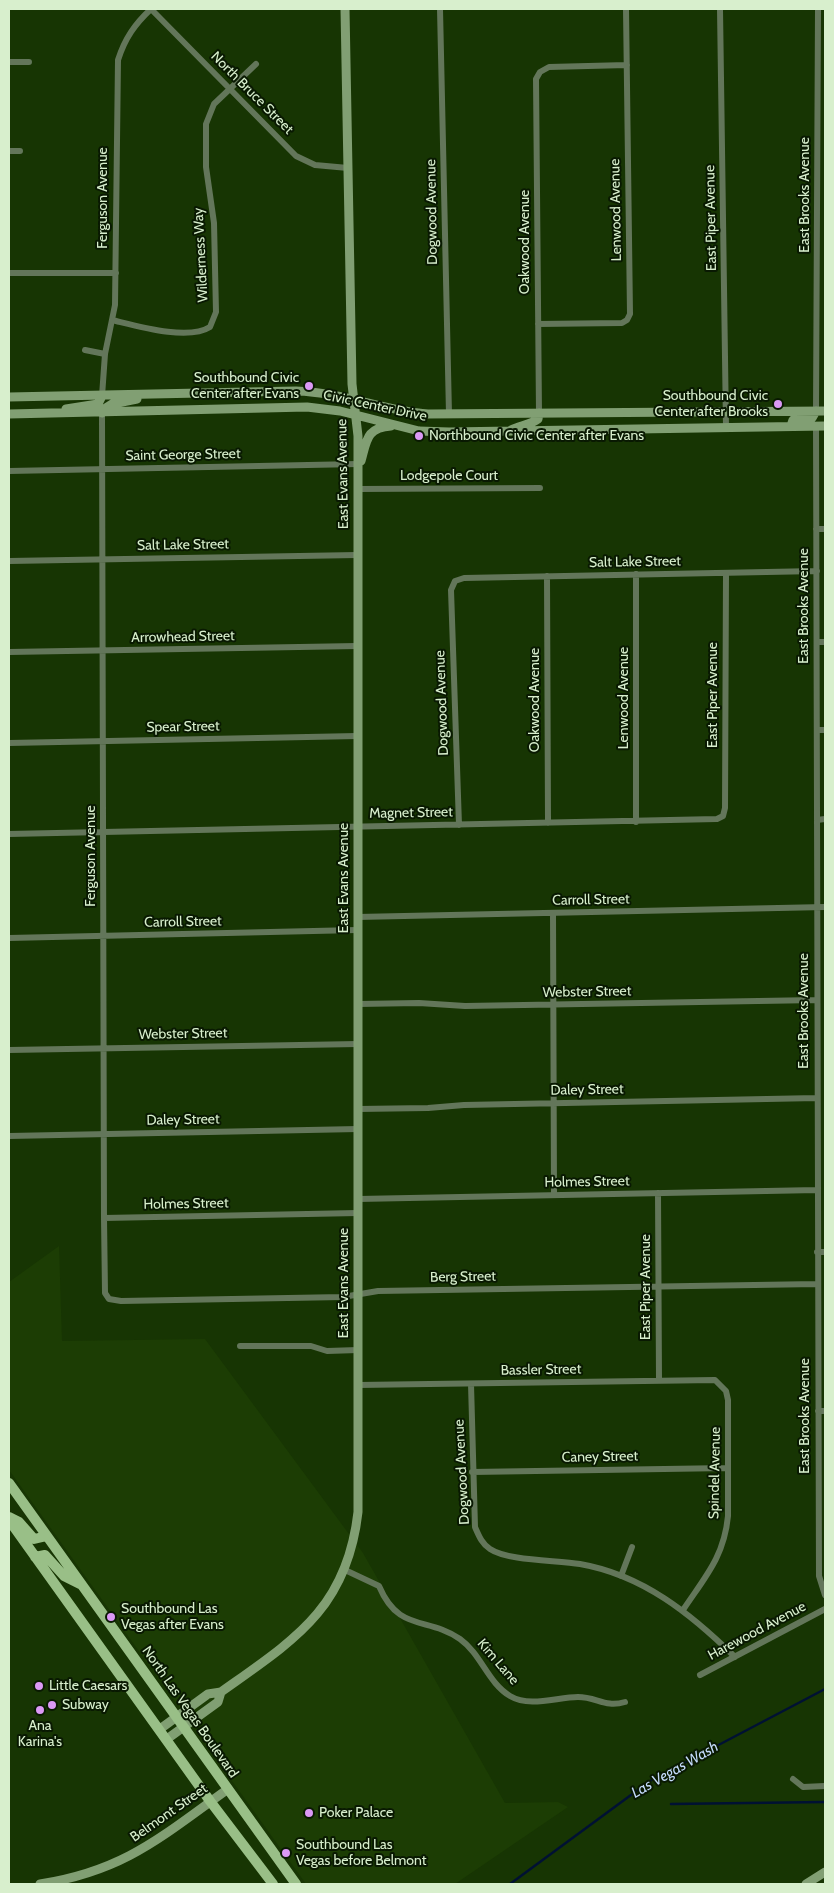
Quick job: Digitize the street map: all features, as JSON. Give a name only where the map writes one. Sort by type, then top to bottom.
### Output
[{"type":"main road","name":"North Las Vegas Boulevard","points":[[9,1483],[296,1884]]},
{"type":"main road","points":[[9,1518],[19,1522],[34,1539],[48,1536]]},
{"type":"main road","points":[[9,1518],[210,1802],[273,1884]]},
{"type":"main road","points":[[36,1557],[45,1555],[64,1576],[84,1586]]},
{"type":"street","name":"North Bruce Street","points":[[151,9],[296,156],[315,165],[348,168]]},
{"type":"street","name":"Ferguson Avenue","points":[[102,396],[105,354],[112,320],[116,273],[118,60],[128,35],[151,9]]},
{"type":"street","name":"East Evans Avenue","points":[[160,1729],[208,1694],[221,1692],[288,1644],[311,1623],[334,1592],[345,1570],[356,1532],[358,1512],[358,467],[354,399],[345,9]]},
{"type":"street","name":"Dogwood Avenue","points":[[440,9],[449,414]]},
{"type":"street","name":"Lenwood Avenue","points":[[538,324],[622,323],[630,314],[626,9]]},
{"type":"street","name":"East Piper Avenue","points":[[720,9],[726,428]]},
{"type":"street","name":"East Brooks Avenue","points":[[818,9],[821,411]]},
{"type":"street","points":[[9,62],[28,62]]},
{"type":"street","name":"Wilderness Way","points":[[112,320],[160,331],[195,332],[210,327],[216,312],[214,223],[206,167],[206,124],[214,104],[256,64]]},
{"type":"street","name":"Oakwood Avenue","points":[[540,413],[536,79],[540,72],[550,67],[627,65]]},
{"type":"street","points":[[9,151],[20,151]]},
{"type":"street","points":[[9,273],[116,273]]},
{"type":"street","points":[[85,350],[105,354]]},
{"type":"street","name":"Civic Center Drive","points":[[9,397],[304,392],[354,399],[412,413],[821,411]]},
{"type":"street","points":[[102,412],[112,404],[155,395]]},
{"type":"street","points":[[46,414],[98,404],[102,396]]},
{"type":"street","name":"Civic Center Drive","points":[[9,414],[307,407],[340,411],[419,431],[506,432],[821,426]]},
{"type":"street","points":[[791,426],[793,420],[812,418],[821,411]]},
{"type":"street","name":"Ferguson Avenue","points":[[102,412],[104,1218],[106,1293],[109,1299]]},
{"type":"street","points":[[506,432],[527,422],[534,422],[538,419],[540,413]]},
{"type":"street","points":[[821,426],[825,420]]},
{"type":"street","name":"East Brooks Avenue","points":[[821,426],[816,529],[817,1284],[819,1576],[825,1595]]},
{"type":"street","points":[[358,467],[368,436],[373,430],[382,427],[402,427]]},
{"type":"street","name":"Saint George Street","points":[[9,471],[358,467]]},
{"type":"street","name":"Lodgepole Court","points":[[358,489],[540,488]]},
{"type":"street","points":[[816,529],[825,529]]},
{"type":"street","name":"Salt Lake Street","points":[[9,561],[357,555]]},
{"type":"street","name":"Salt Lake Street","points":[[455,581],[464,578],[816,571]]},
{"type":"street","name":"East Piper Avenue","points":[[723,816],[725,808],[726,573]]},
{"type":"street","name":"Lenwood Avenue","points":[[636,574],[636,822]]},
{"type":"street","name":"Oakwood Avenue","points":[[547,576],[548,824]]},
{"type":"street","name":"Dogwood Avenue","points":[[455,581],[452,590],[459,825]]},
{"type":"street","points":[[816,642],[825,642]]},
{"type":"street","name":"Arrowhead Street","points":[[9,652],[357,646]]},
{"type":"street","points":[[817,730],[825,730]]},
{"type":"street","name":"Spear Street","points":[[9,743],[357,736]]},
{"type":"street","name":"Magnet Street","points":[[9,834],[636,822],[717,819],[723,816]]},
{"type":"street","points":[[817,820],[825,819]]},
{"type":"street","name":"Carroll Street","points":[[357,917],[825,907]]},
{"type":"street","points":[[553,913],[554,1195]]},
{"type":"street","name":"Carroll Street","points":[[9,938],[357,930]]},
{"type":"street","name":"Webster Street","points":[[358,1004],[419,1003],[465,1006],[817,1000]]},
{"type":"street","name":"Webster Street","points":[[9,1050],[358,1044]]},
{"type":"street","name":"Daley Street","points":[[358,1109],[817,1098]]},
{"type":"street","name":"Daley Street","points":[[9,1136],[358,1129]]},
{"type":"street","name":"Holmes Street","points":[[358,1199],[817,1190]]},
{"type":"street","name":"East Piper Avenue","points":[[658,1193],[659,1380]]},
{"type":"street","name":"Holmes Street","points":[[104,1218],[358,1213]]},
{"type":"street","points":[[817,1252],[825,1252]]},
{"type":"street","name":"Berg Street","points":[[109,1299],[121,1302],[343,1297],[378,1291],[817,1284]]},
{"type":"street","points":[[240,1346],[311,1346],[327,1351],[358,1350]]},
{"type":"street","name":"Bassler Street","points":[[358,1386],[659,1380],[715,1380],[722,1385]]},
{"type":"street","name":"Dogwood Avenue","points":[[471,1384],[475,1527],[481,1540],[489,1548],[511,1557],[554,1560],[587,1566],[621,1576],[654,1591],[704,1626],[735,1657]]},
{"type":"street","name":"Spindel Avenue","points":[[683,1610],[717,1561],[726,1533],[728,1400],[722,1385]]},
{"type":"street","points":[[818,1411],[825,1411]]},
{"type":"street","name":"Caney Street","points":[[472,1472],[728,1468]]},
{"type":"street","points":[[621,1576],[632,1547]]},
{"type":"street","name":"Kim Lane","points":[[345,1570],[379,1586],[386,1602],[396,1612],[417,1624],[446,1631],[461,1640],[474,1653],[499,1687],[511,1697],[526,1702],[578,1697],[612,1706],[625,1702]]},
{"type":"street","name":"Harewood Avenue","points":[[700,1675],[825,1609]]},
{"type":"street","name":"East Evans Avenue","points":[[167,1739],[218,1702],[221,1692]]},
{"type":"street","points":[[793,1779],[803,1786],[825,1786]]},
{"type":"street","name":"Belmont Street","points":[[40,1884],[95,1872],[129,1858],[153,1844],[228,1789]]},
{"type":"street","points":[[806,1884],[825,1872]]},
{"type":"shaded area","points":[[59,1246],[62,1341],[205,1339],[363,1553],[505,1803],[558,1802],[568,1807],[455,1884],[306,1884],[9,1470],[9,1282]]},
{"type":"waterway","name":"Las Vegas Wash","points":[[510,1884],[650,1781],[825,1689]]},
{"type":"waterway","name":"Las Vegas Wash","points":[[671,1804],[825,1802]]},
{"type":"place","name":"Southbound Civic Center after Evans","points":[[309,386]]},
{"type":"place","name":"Southbound Civic Center after Brooks","points":[[778,404]]},
{"type":"place","name":"Northbound Civic Center after Evans","points":[[419,436]]},
{"type":"place","name":"Southbound Las Vegas after Evans","points":[[111,1617]]},
{"type":"place","name":"Little Caesars","points":[[39,1686]]},
{"type":"place","name":"Subway","points":[[52,1705]]},
{"type":"place","name":"Ana Karina's","points":[[40,1710]]},
{"type":"place","name":"Poker Palace","points":[[309,1813]]},
{"type":"place","name":"Southbound Las Vegas before Belmont","points":[[286,1853]]}]
